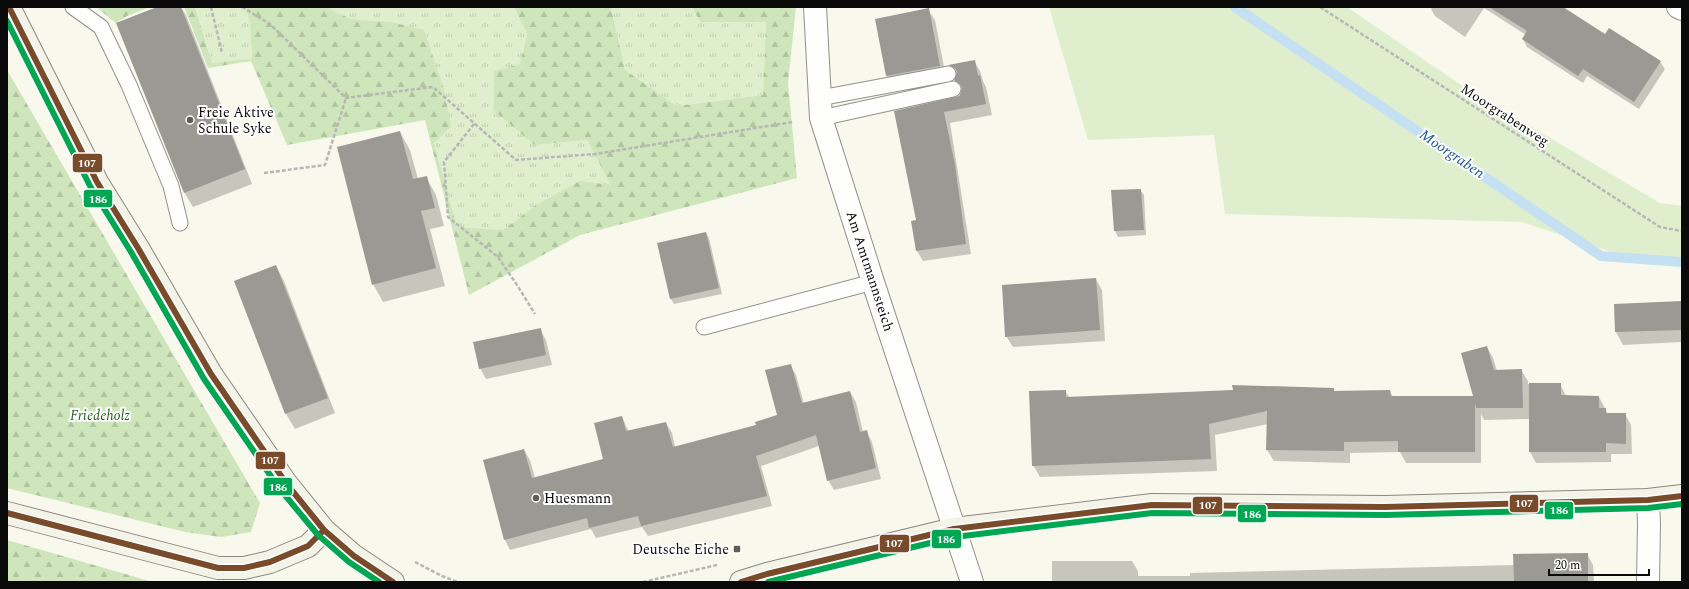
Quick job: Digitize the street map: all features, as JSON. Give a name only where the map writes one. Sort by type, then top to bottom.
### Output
[{"type":"main road","points":[[9,7],[97,182],[138,248],[211,374],[286,483],[324,530],[354,556],[393,582]]},
{"type":"main road","points":[[741,582],[767,574],[954,529],[1152,505],[1385,507],[1648,500],[1682,496]]},
{"type":"main road","points":[[7,513],[218,568],[244,568],[270,562],[308,546],[324,530]]},
{"type":"street","name":"Am Amtmannsteich","points":[[815,7],[820,108],[873,282],[972,582]]},
{"type":"street","points":[[1678,7],[1682,10]]},
{"type":"street","points":[[1648,500],[1648,582]]},
{"type":"lane","points":[[73,7],[100,27],[107,40],[129,85],[170,186],[180,223]]},
{"type":"lane","points":[[820,108],[948,74]]},
{"type":"lane","points":[[820,108],[953,89]]},
{"type":"lane","points":[[704,327],[873,282]]},
{"type":"path","points":[[211,7],[222,53]]},
{"type":"path","points":[[242,7],[270,24],[346,98]]},
{"type":"path","name":"Moorgrabenweg","points":[[1320,7],[1660,227],[1682,231]]},
{"type":"path","points":[[346,98],[433,87],[516,160],[595,154],[820,108]]},
{"type":"path","points":[[264,173],[325,165],[346,98]]},
{"type":"path","points":[[474,124],[444,162],[448,217],[498,257],[536,314]]},
{"type":"path","points":[[414,562],[458,582]]},
{"type":"green space","points":[[96,7],[150,7],[127,16],[116,23]]},
{"type":"green space","points":[[184,7],[195,7],[212,63],[252,58],[250,25],[246,7],[326,7],[351,19],[391,22],[424,30],[444,89],[451,127],[434,143],[457,227],[503,230],[536,205],[580,181],[611,185],[587,140],[535,145],[494,111],[494,71],[520,64],[527,34],[514,7],[611,7],[625,70],[677,106],[763,95],[766,22],[700,22],[692,7],[796,7],[788,83],[797,178],[580,235],[469,295],[425,120],[287,145],[251,61],[208,68]]},
{"type":"green space","points":[[195,7],[246,7],[250,25],[252,58],[212,63]]},
{"type":"green space","points":[[326,7],[514,7],[527,34],[520,64],[535,145],[587,140],[612,185],[536,205],[503,230],[457,227],[434,143],[444,89],[437,71],[391,22],[351,19]]},
{"type":"green space","points":[[611,7],[692,7],[700,22],[766,22],[763,95],[677,106],[625,70]]},
{"type":"green space","points":[[1049,7],[1347,7],[1464,87],[1660,203],[1682,206],[1682,265],[1618,254],[1522,222],[1225,214],[1214,135],[1088,140]]},
{"type":"green space","name":"Friedeholz","points":[[7,70],[260,503],[251,532],[221,537],[185,532],[7,488]]},
{"type":"green space","points":[[7,540],[153,582],[7,582]]},
{"type":"building","name":"Freie Aktive Schule Syke","points":[[157,7],[181,7],[245,169],[184,193],[116,23]]},
{"type":"building","points":[[1489,7],[1563,7],[1605,34],[1609,28],[1661,61],[1634,102],[1583,69],[1578,76],[1522,39],[1527,31]]},
{"type":"building","points":[[929,8],[940,66],[886,76],[875,19]]},
{"type":"building","points":[[975,60],[978,76],[980,75],[986,104],[944,112],[955,165],[966,244],[916,251],[911,221],[916,220],[894,111],[959,96],[962,87],[954,80],[957,72],[955,68],[948,65]]},
{"type":"building","points":[[400,131],[413,179],[427,176],[435,208],[421,211],[436,268],[372,285],[337,147]]},
{"type":"building","points":[[1141,189],[1144,230],[1114,231],[1111,190]]},
{"type":"building","points":[[706,232],[719,288],[670,299],[657,243]]},
{"type":"building","points":[[276,265],[328,398],[285,414],[234,281]]},
{"type":"building","points":[[1096,278],[1100,330],[1005,337],[1002,285]]},
{"type":"building","points":[[1682,301],[1682,330],[1615,332],[1614,304]]},
{"type":"building","points":[[541,328],[546,355],[479,369],[473,342]]},
{"type":"building","points":[[1487,346],[1494,370],[1522,369],[1523,408],[1476,408],[1475,403],[1475,452],[1398,452],[1398,441],[1344,442],[1344,451],[1266,450],[1267,411],[1209,424],[1211,459],[1032,466],[1029,391],[1066,390],[1066,397],[1233,390],[1232,385],[1334,388],[1334,391],[1390,390],[1391,396],[1473,396],[1461,353]]},
{"type":"building","points":[[791,364],[802,403],[850,391],[860,432],[867,430],[876,468],[827,481],[816,435],[756,456],[767,496],[641,526],[638,516],[589,528],[587,518],[504,540],[483,460],[524,449],[532,478],[603,459],[594,423],[622,416],[626,431],[666,422],[673,447],[756,425],[755,422],[777,415],[765,370]]},
{"type":"building","points":[[1529,383],[1561,383],[1561,395],[1599,396],[1599,408],[1606,408],[1606,413],[1626,413],[1626,444],[1606,443],[1606,452],[1529,452]]},
{"type":"building","points":[[1588,553],[1588,582],[1514,582],[1513,554]]},
{"type":"waterway","name":"Moorgraben","points":[[1235,7],[1601,256],[1682,262]]},
{"type":"transit line","name":"107","points":[[9,7],[97,182],[138,248],[211,374],[286,483],[324,530],[354,556],[393,582]]},
{"type":"transit line","name":"186","points":[[7,21],[90,186],[131,252],[204,379],[279,488],[318,535],[349,562],[379,582]]},
{"type":"transit line","name":"107","points":[[741,582],[767,574],[954,529],[1152,505],[1385,507],[1648,500],[1682,496]]},
{"type":"transit line","name":"186","points":[[768,582],[955,537],[1152,513],[1385,515],[1648,508],[1682,504]]},
{"type":"transit line","name":"107","points":[[7,513],[218,568],[244,568],[270,562],[308,546],[324,530]]},
{"type":"place","name":"Freie Aktive Schule Syke","points":[[190,120]]},
{"type":"place","name":"Huesmann","points":[[536,498]]},
{"type":"place","name":"Deutsche Eiche","points":[[737,549]]}]
